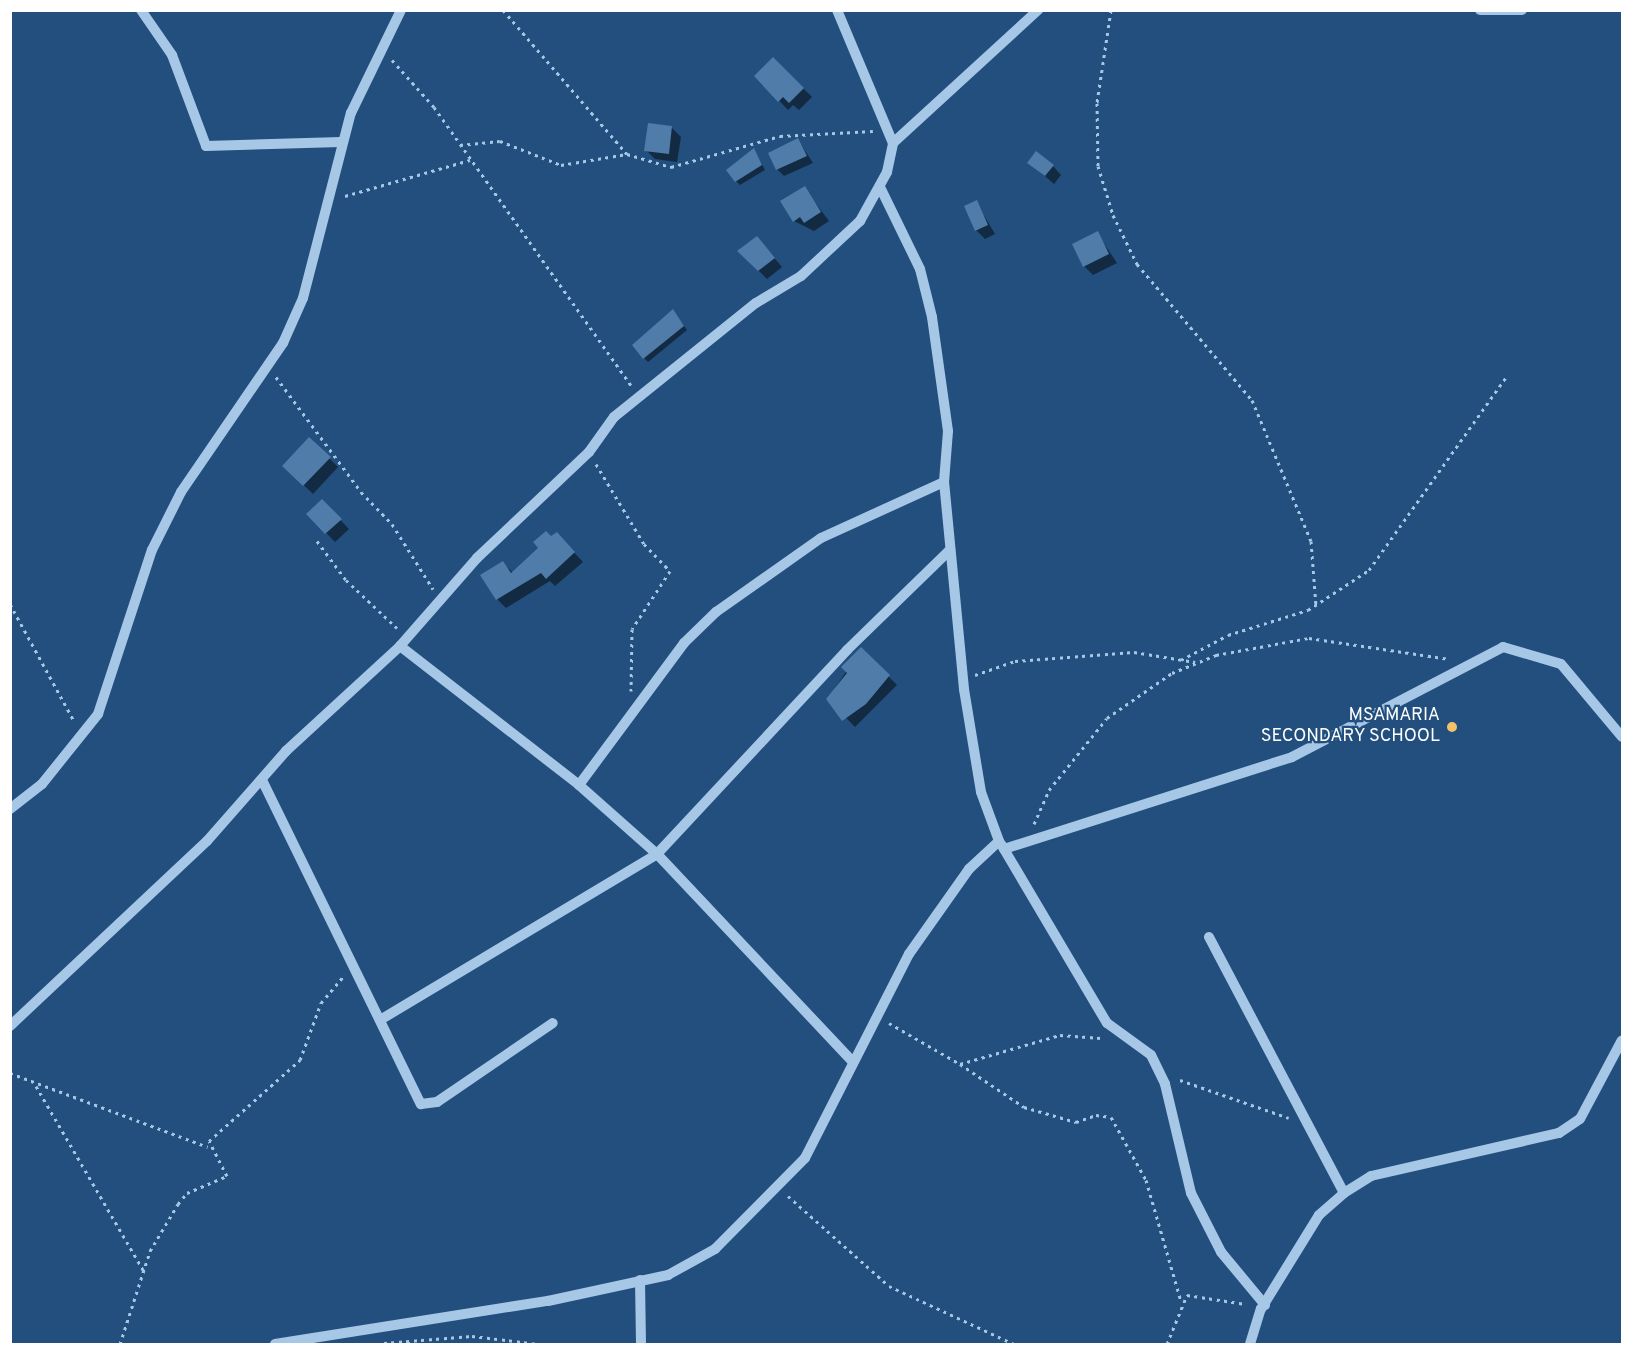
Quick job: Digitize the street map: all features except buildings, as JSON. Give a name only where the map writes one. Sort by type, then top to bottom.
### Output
[{"type":"street","points":[[141,10],[172,56],[206,146],[341,142]]},
{"type":"street","points":[[10,809],[83,738],[98,714],[152,550],[181,492],[268,366],[303,298],[324,202],[341,142],[401,10]]},
{"type":"street","points":[[837,10],[893,144]]},
{"type":"street","points":[[10,1026],[207,842],[286,751],[404,641],[441,603],[477,558],[589,452],[638,395],[673,374],[756,303],[801,276],[860,221],[880,187],[893,144],[1038,10]]},
{"type":"street","points":[[1480,10],[1522,10]]},
{"type":"street","points":[[880,187],[920,269],[933,317],[948,431],[944,482],[963,679],[981,792],[1002,845],[1107,1023],[1130,1038],[1158,1067],[1191,1193],[1221,1252],[1263,1307]]},
{"type":"street","points":[[579,785],[630,713],[684,643],[724,606],[821,538],[944,482]]},
{"type":"street","points":[[380,1020],[657,854],[847,650],[950,550]]},
{"type":"street","points":[[404,641],[579,785],[657,854],[851,1060]]},
{"type":"street","points":[[275,1344],[548,1301],[686,1269],[779,1188],[828,1118],[851,1060],[874,1020],[882,998],[945,900],[1002,845],[1147,807],[1292,757],[1467,662],[1503,647],[1561,664],[1623,737]]},
{"type":"street","points":[[262,780],[416,1098],[426,1104],[553,1023]]},
{"type":"street","points":[[1209,937],[1344,1193]]},
{"type":"street","points":[[1250,1344],[1263,1307],[1319,1215],[1344,1193],[1371,1176],[1521,1146],[1559,1132],[1580,1119],[1623,1040]]},
{"type":"street","points":[[640,1280],[641,1344]]},
{"type":"path","points":[[503,10],[627,154]]},
{"type":"path","points":[[1111,10],[1097,104],[1098,166],[1113,216],[1137,264],[1252,400],[1311,541],[1316,606]]},
{"type":"path","points":[[383,50],[460,145],[638,395]]},
{"type":"path","points":[[460,145],[500,141],[561,165],[627,154],[671,167],[780,136],[887,129]]},
{"type":"path","points":[[324,202],[470,160]]},
{"type":"path","points":[[268,366],[361,492],[392,524],[441,603]]},
{"type":"path","points":[[1181,660],[1228,635],[1316,606],[1369,570],[1507,376]]},
{"type":"path","points":[[589,452],[644,544],[670,572],[632,629],[630,713]]},
{"type":"path","points":[[317,541],[363,598],[404,641]]},
{"type":"path","points":[[10,604],[83,738]]},
{"type":"path","points":[[1025,838],[1049,790],[1107,718],[1197,663],[1256,644],[1309,638],[1467,662]]},
{"type":"path","points":[[963,679],[1024,660],[1134,652],[1197,663]]},
{"type":"path","points":[[208,1146],[216,1131],[300,1060],[321,1003],[353,966]]},
{"type":"path","points":[[874,1020],[960,1064],[1024,1107],[1076,1122],[1096,1114],[1111,1117],[1146,1180],[1181,1301],[1167,1344]]},
{"type":"path","points":[[960,1064],[1060,1035],[1130,1038]]},
{"type":"path","points":[[1158,1067],[1185,1083],[1262,1105],[1307,1126]]},
{"type":"path","points":[[10,1073],[36,1086],[100,1103],[150,1128],[208,1146],[227,1176],[187,1193],[178,1204],[143,1270],[120,1344]]},
{"type":"path","points":[[36,1086],[143,1270]]},
{"type":"path","points":[[779,1188],[889,1286],[1014,1344]]},
{"type":"path","points":[[1181,1301],[1196,1293],[1263,1307]]},
{"type":"path","points":[[382,1344],[472,1336],[538,1344]]},
{"type":"place","name":"MSAMARIA SECONDARY SCHOOL","points":[[1452,727]]}]
